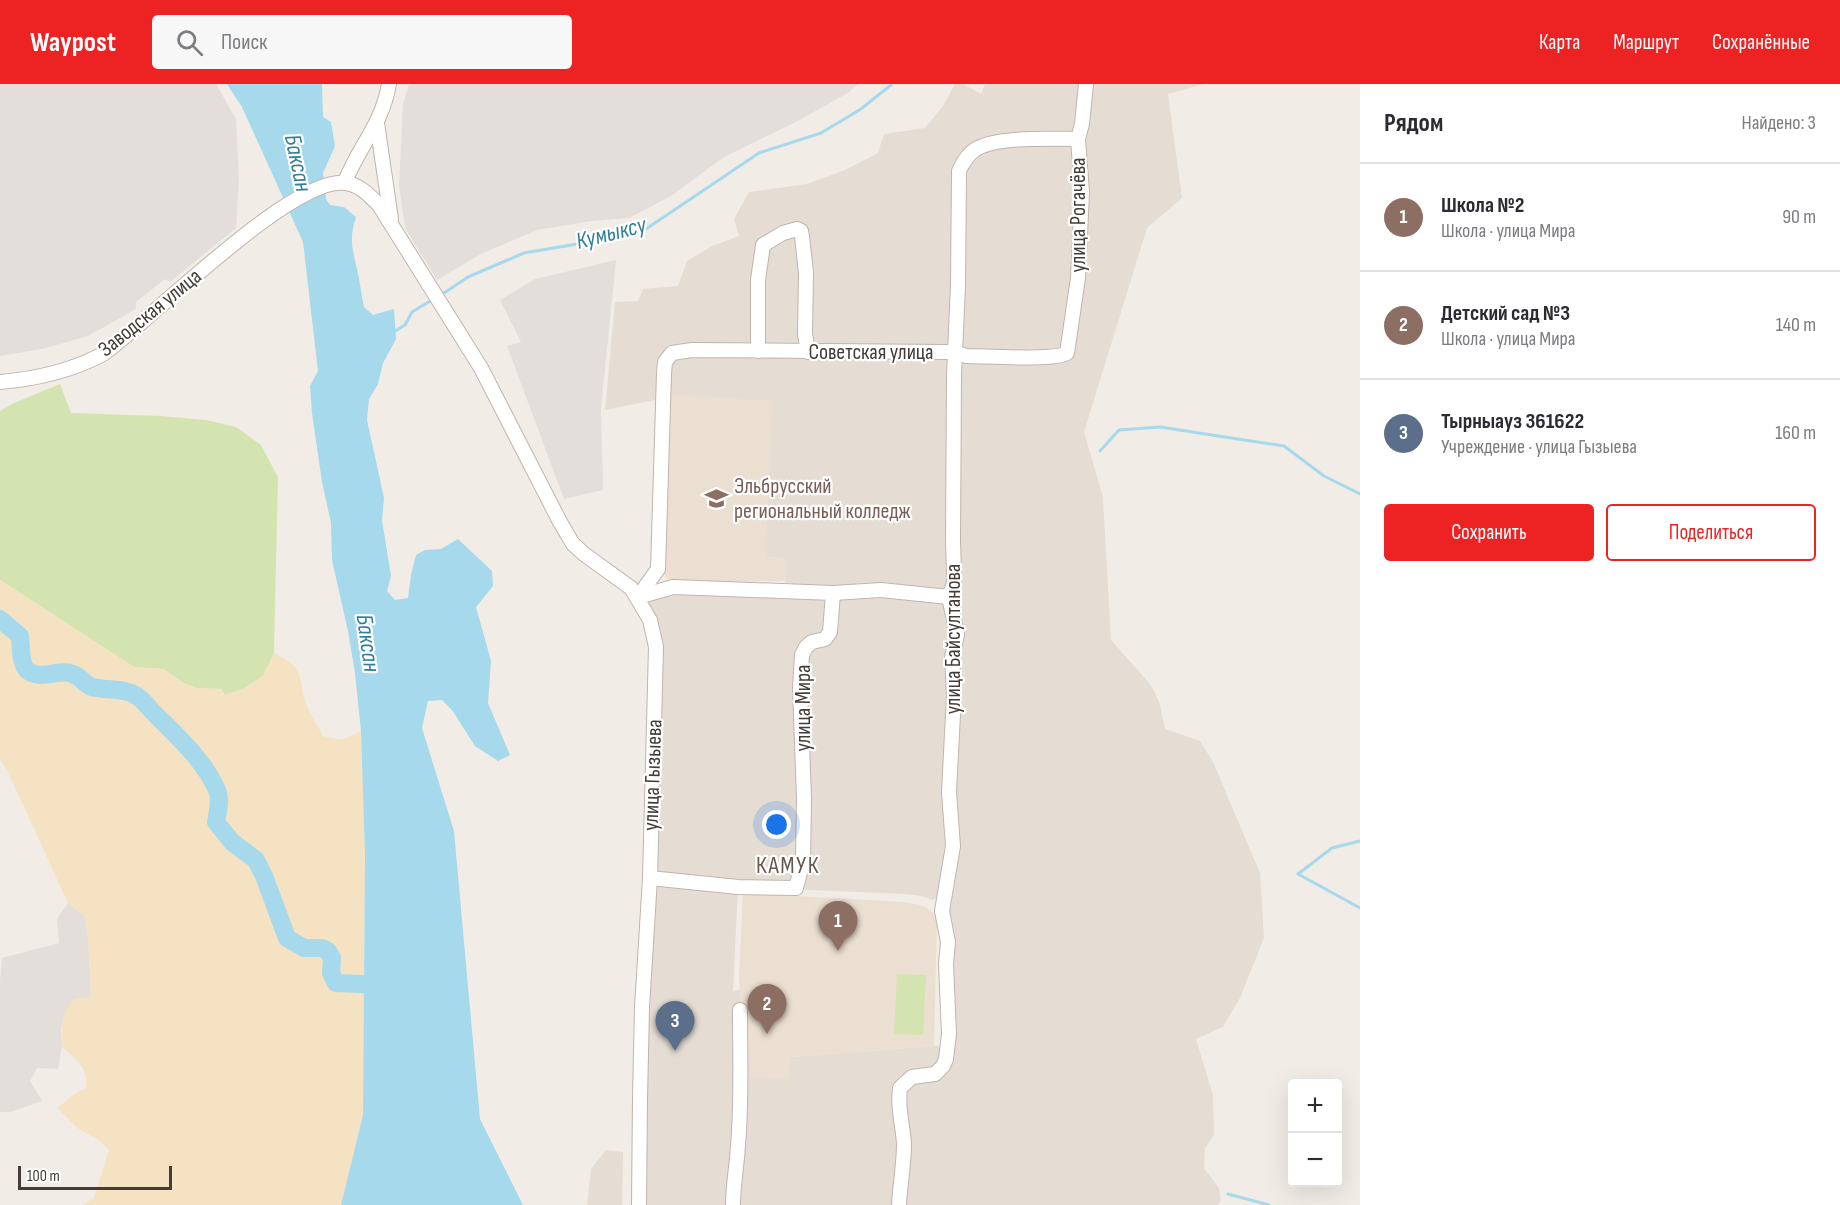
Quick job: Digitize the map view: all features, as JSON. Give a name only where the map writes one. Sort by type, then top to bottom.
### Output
[{"type":"street","points":[[389,84],[382,114],[339,183],[368,194],[379,205],[481,368],[573,544],[594,564],[631,588],[638,597],[673,586],[833,593],[881,590],[949,597]]},
{"type":"street","name":"улица Рогачёва","points":[[1068,346],[1078,278],[1082,218],[1078,139],[1086,84]]},
{"type":"street","points":[[377,123],[392,225]]},
{"type":"street","name":"улица Байсултанова","points":[[899,1205],[904,1156],[903,1132],[898,1107],[900,1088],[912,1077],[929,1076],[939,1070],[946,1059],[949,1034],[946,964],[948,942],[942,911],[953,846],[949,792],[954,695],[952,658],[957,634],[949,597],[954,583],[955,352],[959,171],[971,152],[983,145],[1026,140],[1078,139]]},
{"type":"street","name":"Заводская улица","points":[[0,382],[54,374],[103,354],[283,207],[339,183]]},
{"type":"street","points":[[758,351],[758,280],[763,245],[783,232],[797,229],[801,231],[806,273],[805,334],[808,352]]},
{"type":"street","name":"Советская улица","points":[[638,597],[658,569],[664,374],[665,362],[669,356],[679,351],[692,350],[955,352],[966,356],[1046,357],[1064,355],[1068,346]]},
{"type":"street","name":"улица Мира","points":[[650,878],[738,886],[796,888],[803,861],[804,798],[800,688],[802,655],[812,642],[825,639],[830,632],[833,593]]},
{"type":"street","name":"улица Гызыева","points":[[638,597],[650,620],[656,647],[650,878],[642,1030],[639,1205]]},
{"type":"street","points":[[733,1205],[740,1094],[740,1010]]},
{"type":"shaded area","points":[[0,84],[216,84],[236,119],[239,179],[236,228],[170,282],[165,279],[136,302],[136,309],[88,336],[42,349],[0,356]]},
{"type":"shaded area","points":[[409,84],[858,84],[848,93],[794,123],[724,157],[671,196],[629,218],[592,221],[537,230],[481,254],[437,280],[405,228],[399,185],[403,104]]},
{"type":"shaded area","points":[[955,84],[963,84],[981,94],[985,84],[1203,84],[1168,94],[1182,198],[1147,228],[1084,432],[1103,497],[1111,640],[1151,685],[1160,704],[1165,729],[1200,741],[1213,762],[1260,873],[1264,938],[1240,998],[1223,1027],[1196,1039],[1213,1095],[1214,1135],[1205,1148],[1204,1168],[1219,1188],[1221,1200],[1218,1205],[639,1205],[656,647],[638,597],[673,587],[785,591],[786,558],[766,557],[669,394],[655,400],[605,410],[615,302],[638,301],[643,289],[678,286],[687,261],[712,246],[739,236],[734,219],[749,192],[807,184],[845,170],[878,153],[884,134],[925,128],[943,106]],"holes":[[[738,887],[905,894],[932,900],[943,896],[948,1045],[791,1057],[743,1010],[740,989],[733,992]]]},
{"type":"shaded area","points":[[616,260],[601,409],[603,490],[564,499],[507,346],[521,342],[500,300],[535,279]]},
{"type":"shaded area","name":"Эльбрусский региональный колледж","points":[[669,394],[772,401],[766,557],[786,558],[785,581],[678,582],[666,578],[663,571]]},
{"type":"shaded area","points":[[743,893],[902,902],[927,908],[937,921],[934,1046],[791,1057],[789,1079],[743,1078],[743,1011],[739,980]]},
{"type":"shaded area","points":[[68,903],[84,915],[88,936],[91,996],[85,999],[61,1028],[62,1047],[58,1069],[37,1068],[30,1081],[42,1101],[11,1112],[0,1112],[2,958],[59,943],[57,919]]},
{"type":"shaded area","points":[[606,1150],[623,1152],[622,1205],[587,1205],[591,1169]]},
{"type":"green space","points":[[60,384],[71,413],[206,420],[236,427],[261,445],[278,477],[274,653],[263,676],[243,689],[225,695],[221,689],[196,688],[184,683],[163,669],[134,667],[0,580],[0,411]]},
{"type":"green space","points":[[897,974],[926,975],[923,1035],[894,1034]]},
{"type":"sand","points":[[0,580],[134,667],[163,669],[196,688],[221,689],[225,695],[243,689],[263,676],[274,653],[285,659],[300,675],[310,714],[323,736],[342,740],[361,731],[365,854],[363,1115],[341,1205],[83,1205],[94,1198],[109,1150],[97,1139],[77,1128],[57,1108],[86,1088],[83,1069],[77,1060],[62,1047],[62,1034],[64,1014],[70,1003],[75,998],[85,999],[91,995],[88,936],[84,916],[68,903],[0,759]]},
{"type":"water","name":"Баксан","points":[[227,84],[322,84],[323,117],[331,122],[335,146],[323,173],[326,199],[330,205],[344,207],[356,217],[352,243],[364,307],[373,315],[394,309],[396,339],[383,363],[378,384],[369,399],[367,420],[384,498],[382,520],[391,576],[387,591],[395,600],[408,598],[416,555],[425,550],[441,549],[458,539],[492,571],[493,586],[476,607],[491,661],[488,703],[510,755],[498,761],[475,746],[452,710],[442,700],[428,701],[422,728],[454,831],[480,1119],[523,1205],[341,1205],[363,1115],[365,854],[361,731],[355,673],[332,560],[331,523],[322,482],[312,413],[310,386],[318,371],[303,242],[242,107]]},
{"type":"waterway","name":"Кумыксу","points":[[441,295],[468,277],[524,253],[595,241],[646,229],[759,153],[821,133],[861,109],[892,84]]},
{"type":"waterway","name":"Кумыксу","points":[[392,333],[405,325],[412,312],[432,300]]},
{"type":"waterway","points":[[1100,451],[1119,430],[1160,427],[1284,446],[1324,476],[1360,494]]},
{"type":"waterway","points":[[0,619],[20,636],[22,660],[25,668],[33,674],[68,673],[76,675],[92,687],[126,691],[141,699],[189,748],[205,768],[219,797],[216,822],[232,842],[256,860],[287,938],[304,948],[322,948],[328,951],[332,958],[331,973],[336,983],[387,985]]},
{"type":"waterway","points":[[1360,841],[1332,848],[1298,874],[1360,908]]},
{"type":"waterway","points":[[1228,1194],[1269,1205]]},
{"type":"place","name":"Эльбрусский региональный колледж","points":[[716,499]]},
{"type":"place","name":"Школа №2","points":[[838,951]]},
{"type":"place","name":"Детский сад №3","points":[[767,1034]]},
{"type":"place","name":"Тырныауз 361622","points":[[675,1051]]},
{"type":"district","name":"КАМУК","points":[[788,865]]}]
